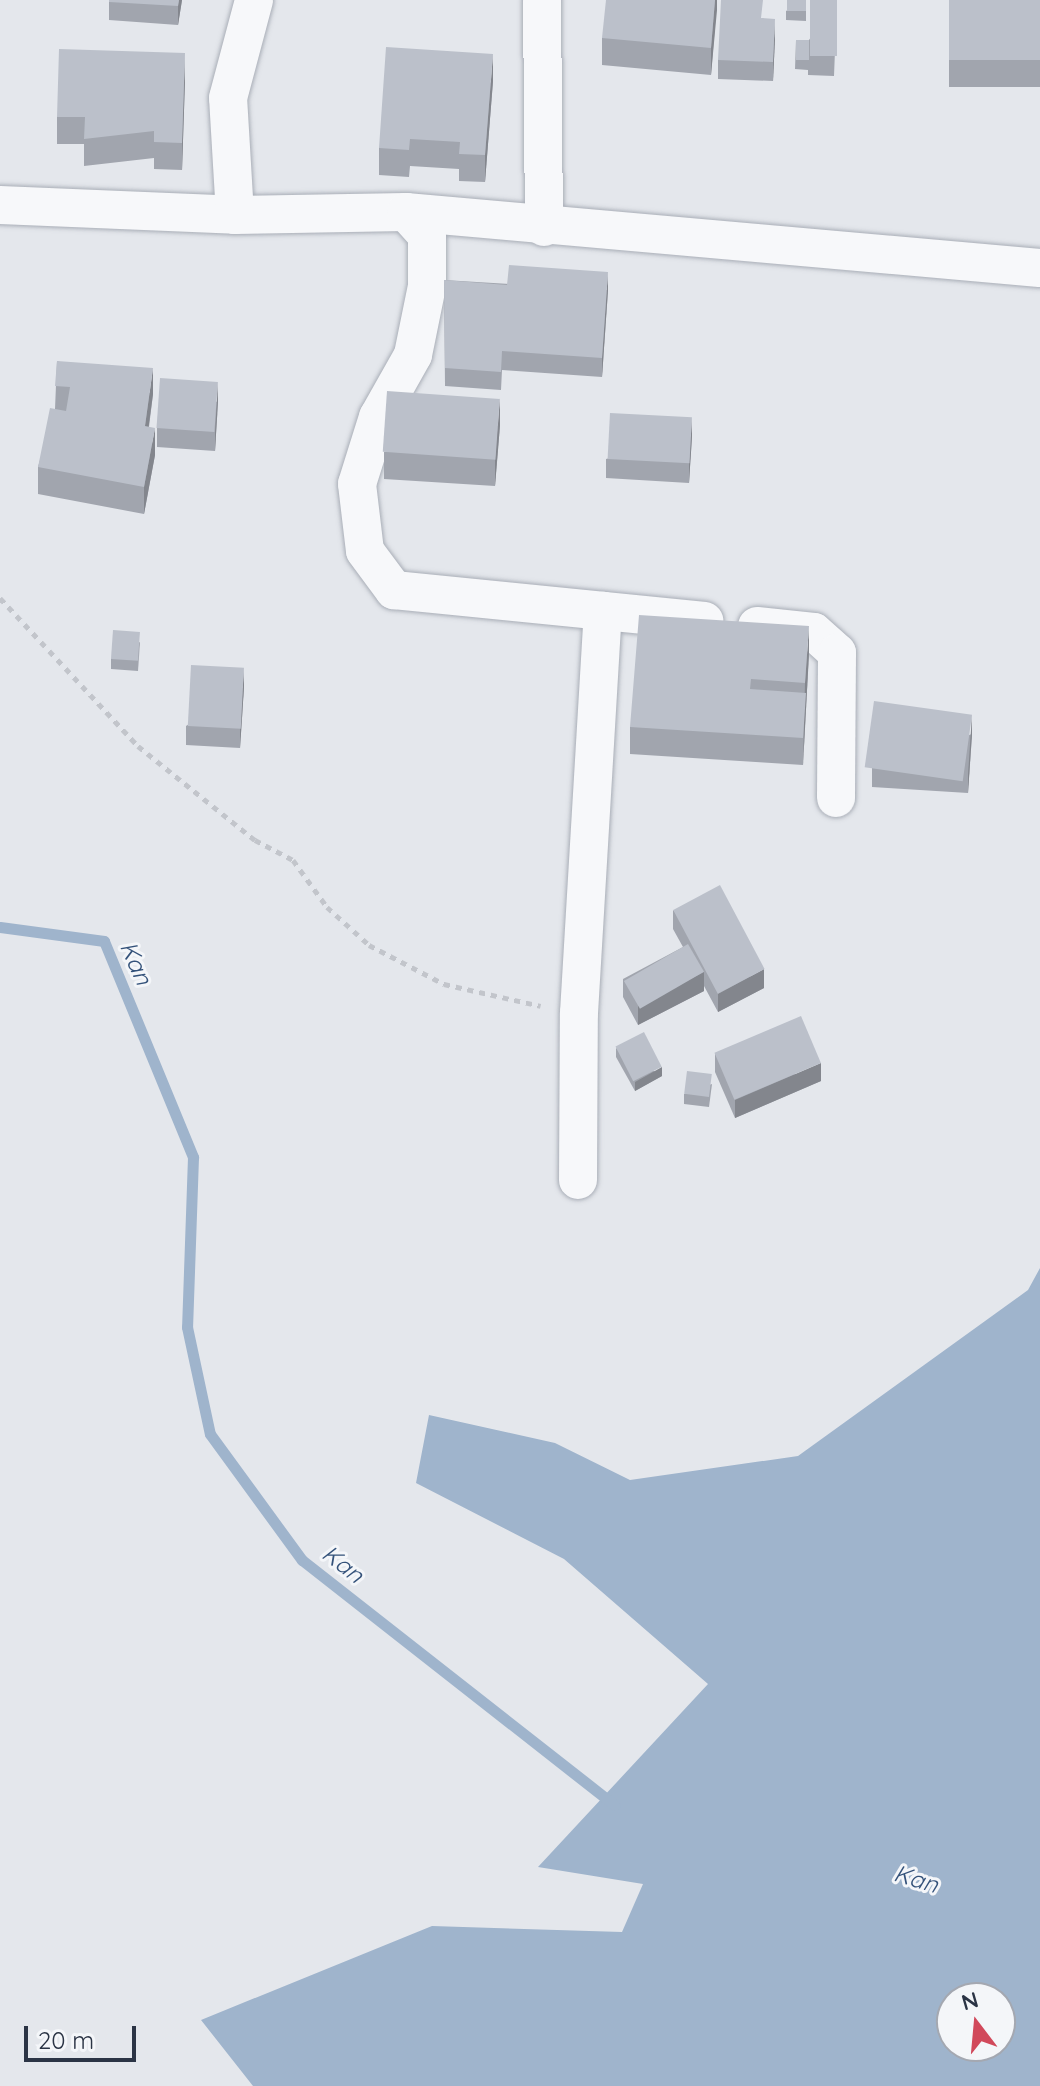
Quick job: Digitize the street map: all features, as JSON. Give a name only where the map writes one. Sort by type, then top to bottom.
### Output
[{"type":"street","points":[[235,215],[228,98],[254,0]]},
{"type":"street","points":[[542,0],[544,227]]},
{"type":"street","points":[[0,205],[235,215],[406,212],[544,227],[1040,268]]},
{"type":"street","points":[[406,212],[427,235],[427,286],[413,355],[378,417],[357,484],[365,551],[394,590],[814,632],[837,653],[836,798]]},
{"type":"street","points":[[578,1180],[579,1013],[603,611]]},
{"type":"path","points":[[0,598],[138,746],[255,840],[293,860],[327,907],[369,945],[444,984],[579,1013]]},
{"type":"water","points":[[1040,1268],[1040,2086],[253,2086],[201,2020],[432,1926],[622,1932],[643,1884],[538,1867],[708,1684],[564,1559],[416,1483],[429,1415],[555,1443],[630,1480],[798,1456],[1028,1290]]},
{"type":"building","points":[[109,0],[179,0],[178,6]]},
{"type":"building","points":[[606,0],[715,0],[711,48],[602,38]]},
{"type":"building","points":[[721,0],[763,0],[761,18],[775,19],[773,62],[718,60]]},
{"type":"building","points":[[787,0],[806,0],[806,11],[787,11]]},
{"type":"building","points":[[810,0],[837,0],[837,56],[810,56]]},
{"type":"building","points":[[949,0],[1040,0],[1040,60],[949,60]]},
{"type":"building","points":[[796,40],[809,40],[809,60],[796,60]]},
{"type":"building","points":[[386,47],[493,54],[485,155],[459,154],[460,142],[410,139],[409,150],[379,148]]},
{"type":"building","points":[[59,49],[185,53],[182,143],[154,142],[154,131],[84,139],[85,117],[57,117]]},
{"type":"building","points":[[509,265],[608,272],[602,358],[502,351],[501,372],[445,368],[444,280],[507,285]]},
{"type":"building","points":[[57,361],[153,368],[145,426],[155,428],[144,487],[38,467],[50,408],[66,411],[70,387],[55,386]]},
{"type":"building","points":[[160,378],[218,382],[214,432],[157,428]]},
{"type":"building","points":[[387,391],[500,399],[495,460],[383,452]]},
{"type":"building","points":[[610,413],[692,417],[689,463],[608,459]]},
{"type":"building","points":[[639,615],[809,626],[805,683],[751,679],[750,689],[806,693],[803,738],[630,727]]},
{"type":"building","points":[[113,630],[140,632],[138,661],[111,659]]},
{"type":"building","points":[[191,665],[244,668],[241,729],[188,726]]},
{"type":"building","points":[[874,701],[972,715],[963,781],[865,767]]},
{"type":"building","points":[[720,885],[765,969],[718,994],[673,910]]},
{"type":"building","points":[[688,944],[704,972],[640,1009],[624,981]]},
{"type":"building","points":[[801,1016],[821,1063],[734,1100],[714,1053]]},
{"type":"building","points":[[644,1032],[662,1067],[633,1081],[615,1047]]},
{"type":"building","points":[[687,1071],[712,1074],[709,1097],[684,1094]]},
{"type":"waterway","name":"Kan","points":[[0,927],[104,941],[193,1157],[187,1327],[210,1434],[302,1560],[614,1805]]}]
